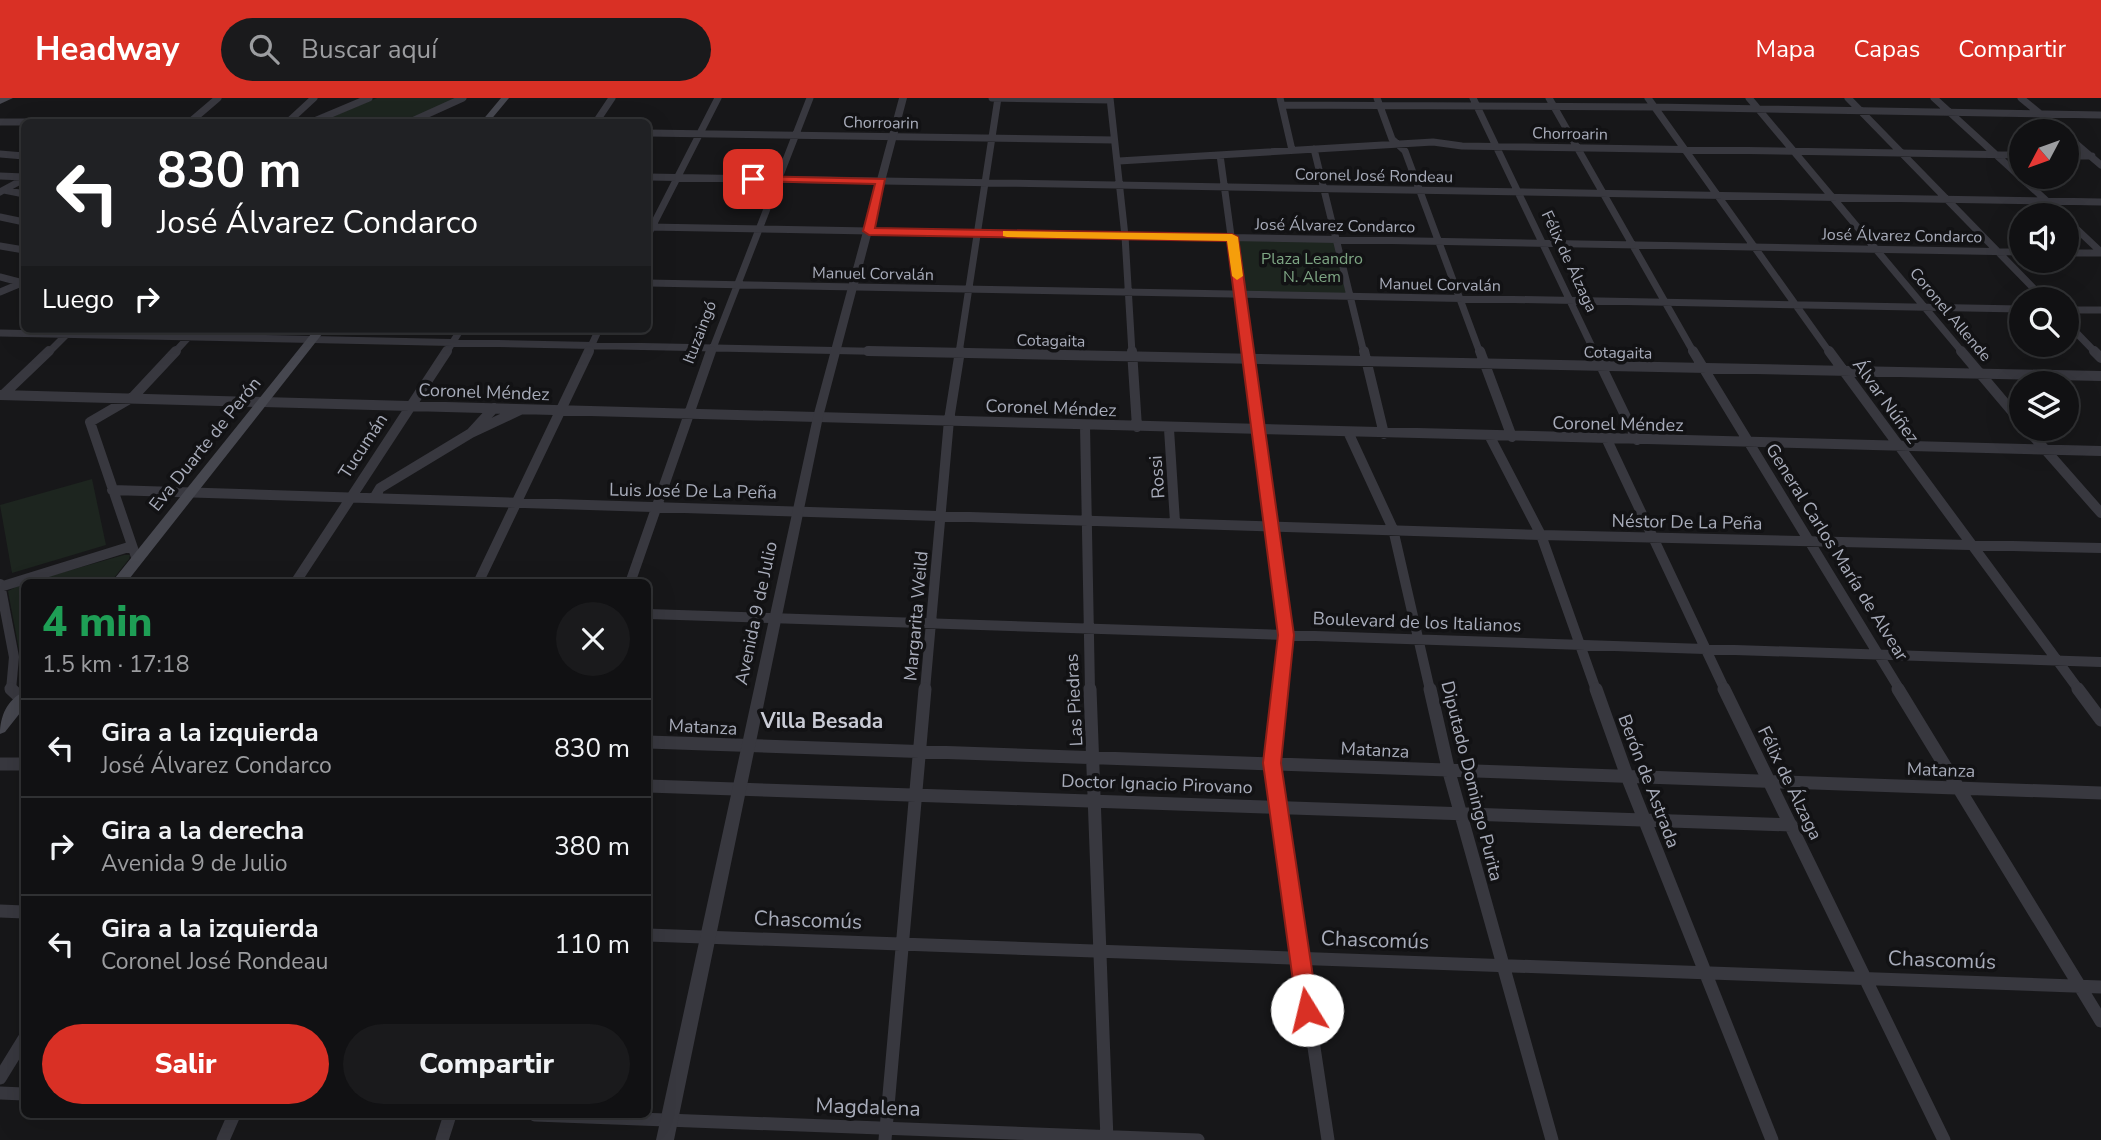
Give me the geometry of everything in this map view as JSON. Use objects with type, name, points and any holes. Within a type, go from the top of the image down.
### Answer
[{"type":"main road","points":[[0,101],[9,98]]},
{"type":"main road","points":[[488,119],[505,98]]},
{"type":"main road","name":"Eva Duarte de Perón","points":[[121,579],[318,333]]},
{"type":"main road","points":[[0,728],[21,703]]},
{"type":"street","points":[[194,119],[218,98]]},
{"type":"street","points":[[291,119],[314,98]]},
{"type":"street","points":[[319,119],[369,98]]},
{"type":"street","points":[[417,119],[463,98]]},
{"type":"street","points":[[598,119],[612,98]]},
{"type":"street","points":[[651,225],[718,98]]},
{"type":"street","name":"Ituzaingó","points":[[631,579],[711,348],[810,98]]},
{"type":"street","name":"Avenida 9 de Julio","points":[[665,1140],[818,417],[903,98]]},
{"type":"street","points":[[992,98],[1110,99],[1119,161],[1137,428]]},
{"type":"street","name":"Margarita Weild","points":[[885,1135],[922,751],[949,420],[998,98]]},
{"type":"street","name":"General Carlos María de Alvear","points":[[1549,98],[1703,368],[2101,1021]]},
{"type":"street","name":"Álvar Núñez","points":[[1648,98],[1898,448],[2101,720]]},
{"type":"street","name":"Coronel Allende","points":[[1749,98],[2009,408]]},
{"type":"street","points":[[1848,98],[2032,287]]},
{"type":"street","points":[[1934,98],[2047,201]]},
{"type":"street","points":[[2021,98],[2047,119]]},
{"type":"street","points":[[1292,150],[1281,101],[1475,102],[1554,106],[2101,115]]},
{"type":"street","points":[[1379,102],[1392,139],[1405,151],[1512,437]]},
{"type":"street","name":"Félix de Álzaga","points":[[1475,102],[1637,440]]},
{"type":"street","points":[[0,122],[21,122]]},
{"type":"street","name":"Chorroarin","points":[[651,133],[1114,140]]},
{"type":"street","name":"Chorroarin","points":[[1119,161],[1399,144],[1494,143],[1578,148],[2009,155]]},
{"type":"street","points":[[2079,146],[2101,165]]},
{"type":"street","points":[[1314,149],[1384,434]]},
{"type":"street","points":[[0,154],[21,156]]},
{"type":"street","points":[[1220,155],[1286,635],[1272,763],[1328,1140]]},
{"type":"street","points":[[2079,156],[2101,156]]},
{"type":"street","points":[[0,176],[21,178]]},
{"type":"street","name":"Coronel José Rondeau","points":[[651,177],[2101,202]]},
{"type":"street","points":[[3,189],[21,180]]},
{"type":"street","points":[[3,189],[21,193]]},
{"type":"street","points":[[0,217],[21,221]]},
{"type":"street","name":"José Álvarez Condarco","points":[[651,227],[2009,251]]},
{"type":"street","points":[[2079,232],[2101,253]]},
{"type":"street","points":[[0,246],[21,250]]},
{"type":"street","points":[[2079,253],[2101,253]]},
{"type":"street","points":[[0,277],[21,281]]},
{"type":"street","points":[[0,292],[21,283]]},
{"type":"street","name":"Manuel Corvalán","points":[[651,283],[2009,309]]},
{"type":"street","points":[[2079,310],[2101,310]]},
{"type":"street","name":"Cotagaita","points":[[0,334],[34,333]]},
{"type":"street","points":[[1,395],[68,333]]},
{"type":"street","name":"Cotagaita","points":[[93,333],[452,343],[2101,376]]},
{"type":"street","points":[[137,560],[90,422],[133,397],[192,333]]},
{"type":"street","name":"Tucumán","points":[[298,579],[458,333]]},
{"type":"street","points":[[480,579],[597,333]]},
{"type":"street","points":[[2079,335],[2101,358]]},
{"type":"street","name":"Coronel Méndez","points":[[1,395],[949,420],[1259,432],[2101,451]]},
{"type":"street","points":[[471,433],[494,408]]},
{"type":"street","points":[[360,485],[375,495],[471,433],[522,409]]},
{"type":"street","name":"Las Piedras","points":[[1085,425],[1087,629],[1095,757],[1107,1138]]},
{"type":"street","name":"Rossi","points":[[1169,429],[1175,522]]},
{"type":"street","name":"Diputado Domingo Purita","points":[[1349,434],[1393,529],[1449,772],[1552,1140]]},
{"type":"street","name":"Berón de Astrada","points":[[1490,437],[1541,535],[1643,819],[1707,972],[1772,1140]]},
{"type":"street","name":"Félix de Álzaga","points":[[1607,440],[1650,537],[1944,1140]]},
{"type":"street","points":[[2037,441],[2101,513]]},
{"type":"street","name":"Luis José De La Peña","points":[[112,490],[353,497],[375,495],[657,507],[1273,526]]},
{"type":"street","name":"Néstor De La Peña","points":[[1273,526],[2101,548]]},
{"type":"street","points":[[23,579],[132,546]]},
{"type":"street","points":[[21,580],[0,586],[14,657],[12,691],[21,697]]},
{"type":"street","name":"Boulevard de los Italianos","points":[[651,614],[2101,662]]},
{"type":"street","name":"Matanza","points":[[651,742],[2101,793]]},
{"type":"street","points":[[0,764],[21,764]]},
{"type":"street","name":"Doctor Ignacio Pirovano","points":[[651,786],[1096,799],[1791,825]]},
{"type":"street","points":[[0,911],[21,912]]},
{"type":"street","name":"Chascomús","points":[[651,935],[2101,987]]},
{"type":"street","points":[[0,1078],[21,1044]]},
{"type":"street","points":[[0,1093],[21,1094]]},
{"type":"street","points":[[222,1140],[233,1118]]},
{"type":"street","points":[[442,1140],[449,1118]]},
{"type":"street","name":"Magdalena","points":[[636,1118],[885,1135],[1198,1140]]},
{"type":"green space","points":[[377,98],[461,98],[416,119],[327,119]]},
{"type":"green space","name":"Plaza Leandro N. Alem","points":[[1232,237],[1335,240],[1349,296],[1239,294]]},
{"type":"green space","points":[[92,479],[106,545],[12,573],[0,505]]},
{"type":"green space","points":[[124,555],[130,555],[113,579],[39,579]]},
{"type":"green space","points":[[21,584],[21,684],[20,655],[8,591]]},
{"type":"slow traffic","points":[[1007,233],[1232,237],[1237,276]]},
{"type":"district","name":"Villa Besada","points":[[822,721]]},
{"type":"route","points":[[753,179],[881,181],[869,231],[1232,237],[1286,635],[1272,763],[1307,1010]]}]
